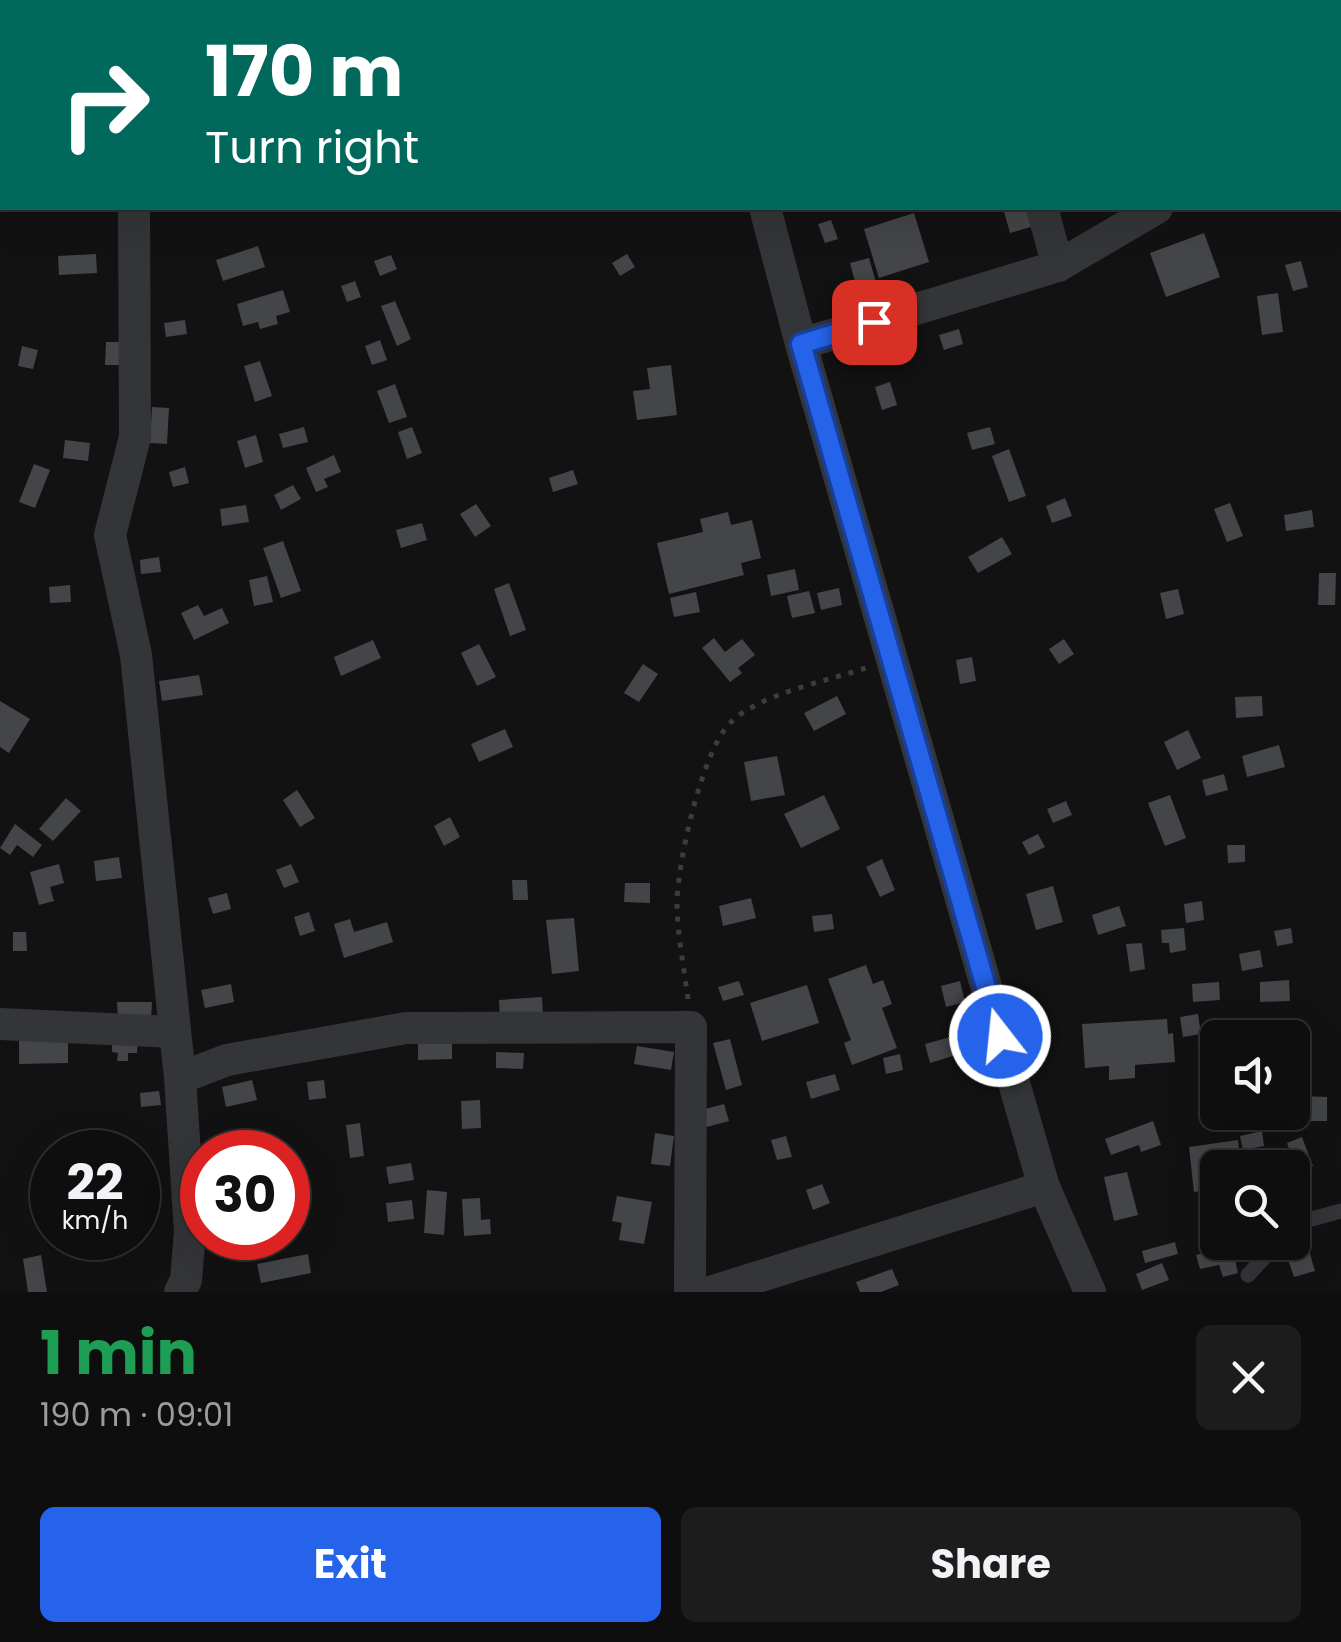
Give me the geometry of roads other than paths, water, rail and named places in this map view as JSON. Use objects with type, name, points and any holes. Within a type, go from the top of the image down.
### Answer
[{"type":"street","points":[[134,210],[135,437],[110,535],[136,654],[180,1078],[190,1232],[186,1280],[180,1292]]},
{"type":"street","points":[[766,210],[1044,1187],[1090,1292]]},
{"type":"street","points":[[1043,210],[1058,266]]},
{"type":"street","points":[[801,344],[1058,266],[1154,210]]},
{"type":"street","points":[[0,1024],[174,1032]]},
{"type":"street","points":[[180,1078],[227,1060],[406,1028],[691,1027],[690,1292]]},
{"type":"street","points":[[710,1292],[1044,1187]]},
{"type":"lane","points":[[1310,1219],[1341,1211]]},
{"type":"lane","points":[[1248,1275],[1262,1260]]}]
